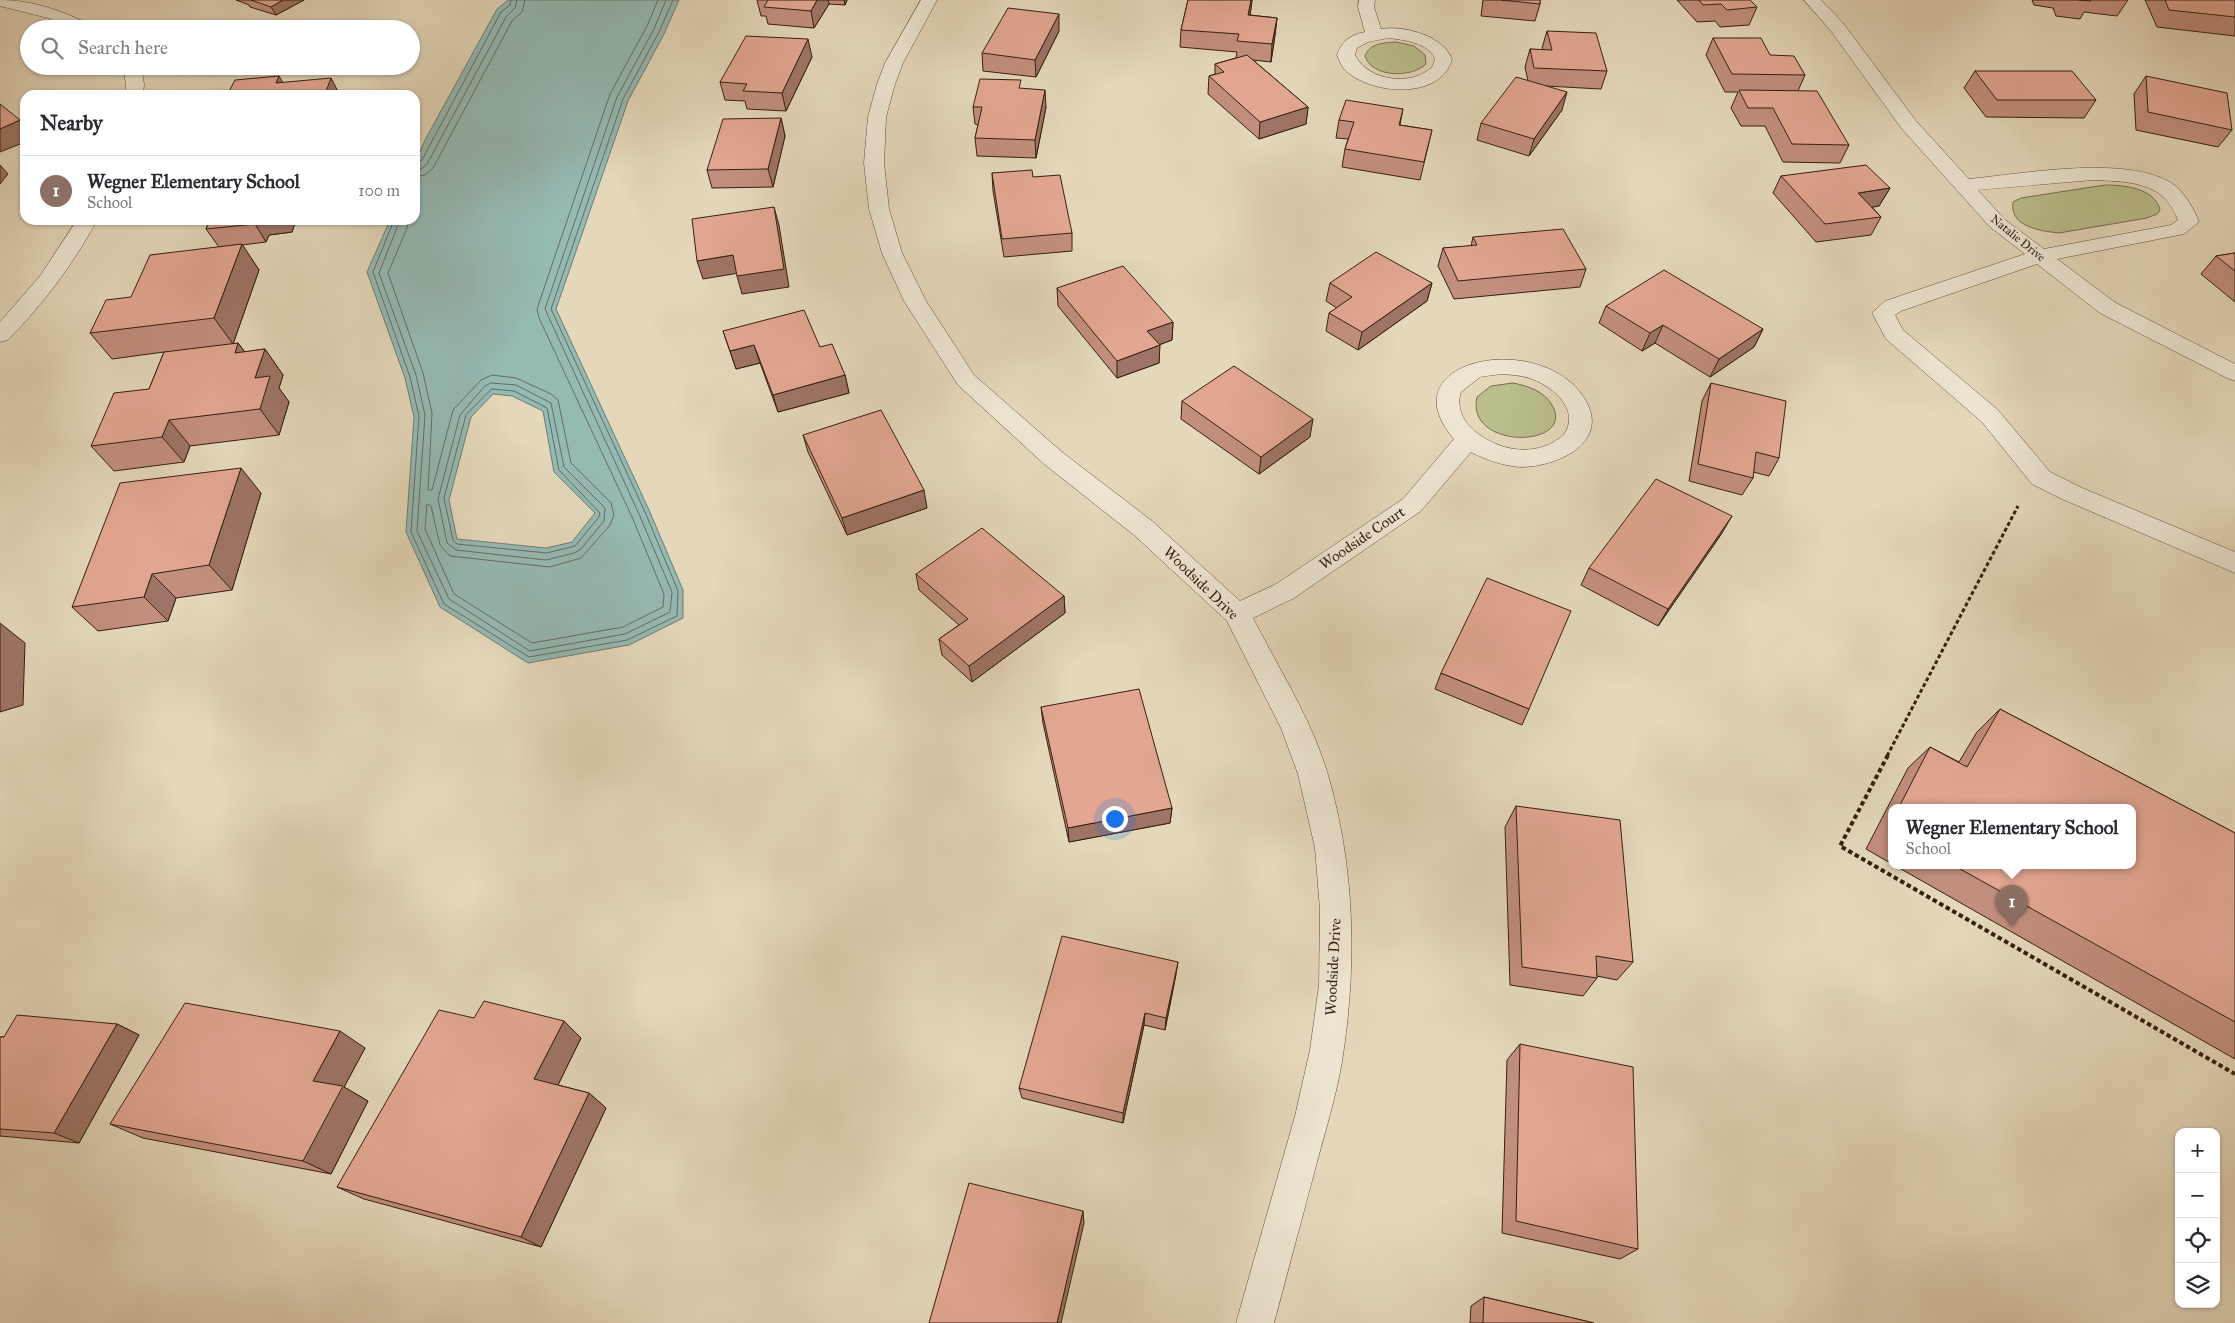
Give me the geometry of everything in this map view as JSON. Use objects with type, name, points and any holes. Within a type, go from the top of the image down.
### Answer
[{"type":"street","name":"Woodside Drive","points":[[928,0],[894,63],[886,84],[877,117],[874,163],[879,208],[892,253],[915,302],[966,380],[1053,458],[1143,528],[1237,614],[1295,726],[1313,774],[1330,848],[1336,910],[1335,985],[1327,1050],[1312,1116],[1255,1323]]},
{"type":"street","points":[[1367,0],[1366,7],[1374,34]]},
{"type":"street","name":"Natalie Drive","points":[[1812,0],[1837,27],[1909,125],[1997,223],[2108,308],[2235,373]]},
{"type":"street","points":[[0,1],[54,14],[66,20]]},
{"type":"street","points":[[1374,34],[1404,35],[1430,44],[1438,50],[1443,58],[1442,66],[1437,73],[1428,79],[1414,83],[1384,82],[1370,79],[1357,73],[1345,58],[1346,50],[1352,43],[1374,34]]},
{"type":"street","points":[[134,75],[135,90]]},
{"type":"street","points":[[1964,186],[2100,174],[2137,177],[2161,186],[2181,202],[2189,222],[2177,230],[2040,256],[1893,306],[1883,313],[1894,334],[1990,416],[2041,478],[2070,493],[2235,563]]},
{"type":"street","points":[[0,335],[26,310],[52,278],[71,251],[84,225]]},
{"type":"street","points":[[1502,366],[1526,370],[1549,378],[1567,390],[1578,406],[1582,423],[1575,439],[1561,451],[1540,457],[1514,457],[1489,451],[1468,439],[1453,424],[1447,407],[1450,391],[1461,378],[1479,369],[1502,366]]},
{"type":"street","name":"Woodside Court","points":[[1237,614],[1285,591],[1412,505],[1468,439]]},
{"type":"path","points":[[2021,500],[1840,846],[2235,1074]]},
{"type":"green space","points":[[1396,42],[1414,46],[1425,55],[1426,64],[1412,72],[1393,74],[1384,72],[1369,63],[1365,56],[1370,48],[1378,44]]},
{"type":"green space","points":[[2105,185],[2129,187],[2145,192],[2157,203],[2160,210],[2157,214],[2147,218],[2059,233],[2028,226],[2016,217],[2013,210],[2013,202],[2021,198]]},
{"type":"green space","points":[[1513,383],[1535,390],[1549,400],[1555,419],[1549,429],[1536,436],[1519,437],[1502,435],[1487,427],[1478,415],[1477,397],[1491,386]]},
{"type":"water","points":[[508,0],[679,0],[664,34],[628,101],[556,309],[649,510],[683,590],[683,618],[629,645],[528,663],[440,607],[406,532],[414,417],[405,378],[367,272],[388,225],[420,225],[420,152],[497,9]],"holes":[[[493,394],[512,396],[543,411],[554,472],[595,513],[572,542],[546,548],[457,539],[449,500],[471,417]]]},
{"type":"building","points":[[251,0],[283,0],[271,7]]},
{"type":"building","points":[[768,0],[817,0],[811,11],[764,7]]},
{"type":"building","points":[[1188,0],[1251,0],[1248,15],[1277,18],[1272,44],[1237,41],[1239,34],[1181,30]]},
{"type":"building","points":[[1501,0],[1540,0],[1540,4]]},
{"type":"building","points":[[1699,0],[1750,0],[1757,7],[1727,10],[1721,4],[1703,5]]},
{"type":"building","points":[[2165,0],[2235,0],[2235,17],[2169,10]]},
{"type":"building","points":[[1008,8],[1059,14],[1035,60],[982,53]]},
{"type":"building","points":[[1547,31],[1596,33],[1607,71],[1534,68],[1530,49],[1552,50]]},
{"type":"building","points":[[746,36],[808,39],[782,93],[743,91],[747,84],[720,82]]},
{"type":"building","points":[[1713,38],[1761,38],[1770,55],[1794,56],[1805,75],[1732,74]]},
{"type":"building","points":[[1247,55],[1308,107],[1260,122],[1209,76],[1224,72],[1215,64]]},
{"type":"building","points":[[1975,71],[2072,71],[2096,100],[1997,100]]},
{"type":"building","points":[[279,76],[276,83],[331,78],[326,90],[230,90],[235,80]]},
{"type":"building","points":[[2146,76],[2227,93],[2232,130],[2148,112]]},
{"type":"building","points":[[1516,77],[1567,92],[1534,139],[1481,123]]},
{"type":"building","points":[[980,79],[1021,80],[1019,88],[1045,90],[1035,140],[975,138],[982,107],[973,107]]},
{"type":"building","points":[[1739,90],[1817,91],[1849,145],[1792,144],[1773,108],[1748,108]]},
{"type":"building","points":[[1346,100],[1403,109],[1399,125],[1432,130],[1424,162],[1345,149],[1354,122],[1339,120]]},
{"type":"building","points":[[0,104],[20,120],[0,129]]},
{"type":"building","points":[[781,118],[768,169],[707,170],[723,119]]},
{"type":"building","points":[[1866,165],[1890,188],[1858,193],[1881,217],[1825,224],[1781,176]]},
{"type":"building","points":[[1032,170],[1033,177],[1060,175],[1072,233],[1002,239],[992,173]]},
{"type":"building","points":[[774,207],[784,269],[737,276],[733,255],[697,261],[692,219]]},
{"type":"building","points":[[208,225],[245,225],[206,229]]},
{"type":"building","points":[[1563,229],[1586,269],[1458,281],[1443,248],[1477,245],[1473,237]]},
{"type":"building","points":[[242,244],[214,318],[90,333],[106,300],[131,297],[150,255]]},
{"type":"building","points":[[1376,252],[1432,283],[1362,332],[1329,313],[1352,297],[1330,283]]},
{"type":"building","points":[[2235,253],[2235,271],[2216,256]]},
{"type":"building","points":[[1123,266],[1173,322],[1147,331],[1160,345],[1117,361],[1057,288]]},
{"type":"building","points":[[1664,270],[1763,329],[1719,359],[1663,325],[1650,333],[1606,306]]},
{"type":"building","points":[[804,310],[820,347],[832,344],[845,375],[773,395],[754,345],[730,351],[723,331]]},
{"type":"building","points":[[238,343],[235,353],[265,349],[255,378],[270,376],[260,409],[169,420],[162,437],[91,446],[114,393],[149,389],[164,352]]},
{"type":"building","points":[[1234,366],[1313,419],[1261,457],[1182,401]]},
{"type":"building","points":[[1711,383],[1786,401],[1779,458],[1756,452],[1753,478],[1698,464]]},
{"type":"building","points":[[881,410],[924,490],[842,518],[803,435]]},
{"type":"building","points":[[241,468],[209,565],[152,574],[144,597],[72,607],[120,483]]},
{"type":"building","points":[[1656,479],[1732,516],[1668,609],[1589,568]]},
{"type":"building","points":[[982,528],[1064,596],[969,666],[939,639],[968,619],[916,574]]},
{"type":"building","points":[[1487,578],[1571,611],[1529,709],[1441,673]]},
{"type":"building","points":[[1139,689],[1172,808],[1068,828],[1041,707]]},
{"type":"building","points":[[2000,709],[2235,833],[2235,1022],[1960,869],[2136,869],[2136,804],[1901,804],[1930,747],[1967,767]]},
{"type":"building","points":[[1516,806],[1620,820],[1633,962],[1596,956],[1597,978],[1522,967]]},
{"type":"building","points":[[1062,936],[1178,962],[1166,1018],[1145,1013],[1123,1113],[1019,1088]]},
{"type":"building","points":[[484,1001],[564,1021],[534,1079],[589,1093],[521,1237],[337,1187],[439,1010],[474,1018]]},
{"type":"building","points":[[185,1003],[340,1031],[313,1081],[343,1086],[303,1161],[110,1124]]},
{"type":"building","points":[[17,1015],[117,1024],[54,1133],[0,1129],[0,1037],[4,1037]]},
{"type":"building","points":[[1520,1044],[1633,1067],[1638,1249],[1516,1221]]},
{"type":"building","points":[[969,1183],[1083,1211],[1057,1323],[929,1323]]},
{"type":"building","points":[[1484,1297],[1594,1323],[1483,1323]]},
{"type":"place","name":"Wegner Elementary School","points":[[2012,926]]}]
